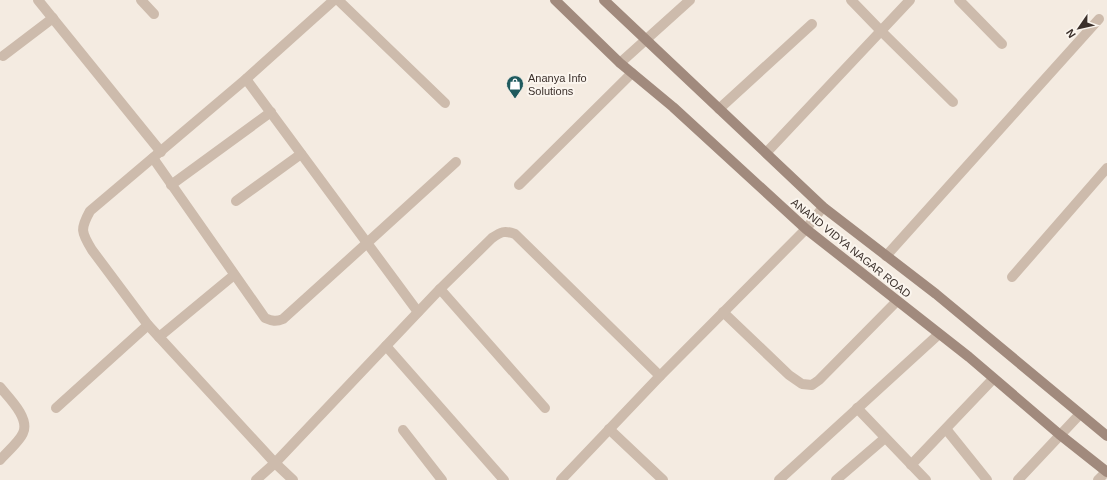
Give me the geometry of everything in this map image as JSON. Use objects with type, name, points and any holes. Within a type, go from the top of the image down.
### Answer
[{"type":"main road","name":"ANAND VIDYA NAGAR ROAD","points":[[555,0],[620,63],[673,107],[806,229],[969,358],[1059,434],[1107,472]]},
{"type":"main road","name":"ANAND VIDYA NAGAR ROAD","points":[[604,0],[823,207],[936,294],[1107,436]]},
{"type":"street","points":[[141,0],[154,14]]},
{"type":"street","points":[[293,480],[275,463],[148,325],[84,238],[83,224],[90,211],[246,79],[334,0]]},
{"type":"street","points":[[338,0],[445,103]]},
{"type":"street","points":[[620,63],[690,0]]},
{"type":"street","points":[[851,0],[953,102]]},
{"type":"street","points":[[766,153],[910,0]]},
{"type":"street","points":[[959,0],[1002,44]]},
{"type":"street","points":[[41,1],[157,155],[171,185],[265,318],[272,321],[283,319],[456,162]]},
{"type":"street","points":[[3,56],[53,18]]},
{"type":"street","points":[[886,256],[1099,18]]},
{"type":"street","points":[[719,109],[812,24]]},
{"type":"street","points":[[519,185],[632,72]]},
{"type":"street","points":[[246,79],[418,312]]},
{"type":"street","points":[[171,185],[271,112]]},
{"type":"street","points":[[236,201],[301,154]]},
{"type":"street","points":[[1012,277],[1107,168]]},
{"type":"street","points":[[560,480],[660,376],[806,229],[823,207]]},
{"type":"street","points":[[256,480],[275,463],[440,289],[492,238],[500,233],[508,232],[515,234],[660,376]]},
{"type":"street","points":[[159,337],[234,275]]},
{"type":"street","points":[[440,289],[545,408]]},
{"type":"street","points":[[723,312],[789,375],[802,384],[812,385],[819,380],[897,301]]},
{"type":"street","points":[[56,408],[148,325]]},
{"type":"street","points":[[779,480],[939,334]]},
{"type":"street","points":[[386,346],[504,480]]},
{"type":"street","points":[[911,465],[993,379]]},
{"type":"street","points":[[0,387],[18,410],[25,423],[23,434],[0,460]]},
{"type":"street","points":[[857,408],[926,480]]},
{"type":"street","points":[[1018,480],[1059,434],[1080,414]]},
{"type":"street","points":[[610,429],[663,480]]},
{"type":"street","points":[[946,429],[987,480]]},
{"type":"street","points":[[404,430],[442,480]]},
{"type":"street","points":[[836,480],[885,438]]},
{"type":"street","points":[[1098,480],[1107,472]]},
{"type":"place","name":"Ananya Info Solutions","points":[[515,99]]}]
